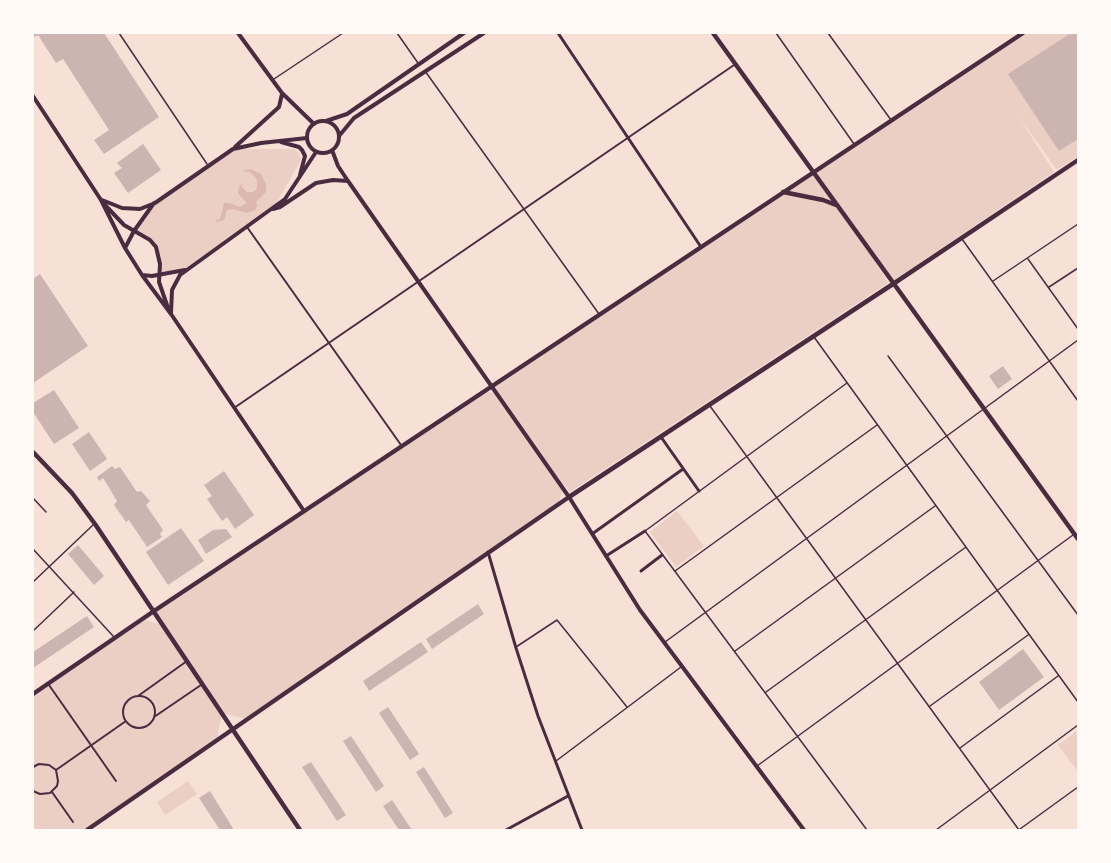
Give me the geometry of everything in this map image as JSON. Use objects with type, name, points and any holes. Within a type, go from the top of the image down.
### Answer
[{"type":"main road","points":[[713,33],[836,206],[1077,535]]},
{"type":"main road","points":[[33,694],[153,611],[1023,33]]},
{"type":"main road","points":[[87,830],[568,497],[1078,160]]},
{"type":"main road","points":[[783,192],[823,200],[836,206]]},
{"type":"main road","points":[[33,452],[72,493],[95,524],[300,830]]},
{"type":"street","points":[[238,33],[282,93],[314,124]]},
{"type":"street","points":[[326,121],[337,128],[338,144],[325,153],[316,152],[310,146],[308,138],[309,130],[314,124],[347,114],[464,33]]},
{"type":"street","points":[[339,136],[354,118],[484,33]]},
{"type":"street","points":[[558,33],[701,247]]},
{"type":"street","points":[[234,408],[735,65]]},
{"type":"street","points":[[101,200],[133,210],[155,203],[233,149],[279,107],[282,93]]},
{"type":"street","points":[[33,96],[101,200],[125,248],[142,275],[171,314],[304,512]]},
{"type":"street","points":[[233,149],[308,138]]},
{"type":"street","points":[[278,141],[302,150],[305,156],[299,178]]},
{"type":"street","points":[[332,150],[338,166],[348,181],[493,386],[568,497],[640,610],[804,830]]},
{"type":"street","points":[[171,314],[172,290],[175,282],[285,199],[316,152]]},
{"type":"street","points":[[273,209],[280,207],[316,183],[333,180],[348,181]]},
{"type":"street","points":[[101,200],[124,225],[150,240],[156,247],[160,264],[162,294],[171,314]]},
{"type":"street","points":[[125,248],[134,231],[155,203]]},
{"type":"street","points":[[247,227],[401,446]]},
{"type":"street","points":[[142,275],[159,275],[188,270]]},
{"type":"street","points":[[661,437],[699,491]]},
{"type":"street","points":[[592,534],[683,470]]},
{"type":"street","points":[[606,556],[645,531]]},
{"type":"street","points":[[489,552],[516,648],[555,762],[581,829]]},
{"type":"street","points":[[640,571],[662,555]]},
{"type":"street","points":[[187,661],[138,696],[128,700],[123,715],[126,721],[138,728],[148,725],[154,717],[202,684]]},
{"type":"street","points":[[48,684],[116,781]]},
{"type":"street","points":[[138,696],[143,696],[152,703],[154,717]]},
{"type":"street","points":[[56,770],[126,721]]},
{"type":"street","points":[[33,766],[44,764],[56,770],[58,781],[52,792]]},
{"type":"street","points":[[33,790],[40,794],[52,792]]},
{"type":"street","points":[[52,792],[73,822]]},
{"type":"street","points":[[506,830],[568,796]]},
{"type":"lane","points":[[119,33],[209,166]]},
{"type":"lane","points":[[273,80],[343,33]]},
{"type":"lane","points":[[397,33],[418,63]]},
{"type":"lane","points":[[776,33],[855,145]]},
{"type":"lane","points":[[828,33],[891,120]]},
{"type":"lane","points":[[425,71],[600,314]]},
{"type":"lane","points":[[992,281],[1078,224]]},
{"type":"lane","points":[[961,238],[1078,401]]},
{"type":"lane","points":[[1027,258],[1078,329]]},
{"type":"lane","points":[[1048,287],[1078,268]]},
{"type":"lane","points":[[813,337],[1078,702]]},
{"type":"lane","points":[[664,642],[1078,340]]},
{"type":"lane","points":[[888,356],[1078,615]]},
{"type":"lane","points":[[847,383],[645,531],[867,830]]},
{"type":"lane","points":[[710,405],[1019,830],[1078,787]]},
{"type":"lane","points":[[675,572],[877,424]]},
{"type":"lane","points":[[33,498],[46,512]]},
{"type":"lane","points":[[734,652],[936,505]]},
{"type":"lane","points":[[33,582],[95,524]]},
{"type":"lane","points":[[756,766],[997,590],[1077,535]]},
{"type":"lane","points":[[765,693],[966,547]]},
{"type":"lane","points":[[33,549],[115,638]]},
{"type":"lane","points":[[33,631],[74,592]]},
{"type":"lane","points":[[516,648],[557,620],[627,707]]},
{"type":"lane","points":[[929,707],[1029,634]]},
{"type":"lane","points":[[555,762],[682,666]]},
{"type":"lane","points":[[959,748],[1059,675]]},
{"type":"lane","points":[[936,830],[1078,725]]},
{"type":"shaded area","points":[[1023,33],[1078,33],[1078,156],[1057,170],[1017,114],[1054,172],[894,280],[860,237],[888,283],[570,492],[547,464],[563,489],[558,504],[247,719],[222,713],[217,739],[87,830],[33,830],[33,695],[142,619],[162,625],[154,611],[485,391],[497,394],[493,386]]},
{"type":"shaded area","points":[[233,149],[294,149],[299,153],[301,160],[273,209],[187,270],[159,275],[159,256],[150,240],[134,231],[155,203]]},
{"type":"shaded area","points":[[250,169],[261,174],[266,184],[266,192],[256,202],[255,210],[247,213],[233,209],[227,210],[224,220],[216,222],[220,219],[224,203],[240,207],[247,203],[238,193],[243,183],[242,187],[247,192],[257,189],[257,180],[254,176],[250,172],[242,171]]},
{"type":"shaded area","points":[[677,511],[704,546],[676,567],[650,532]]},
{"type":"shaded area","points":[[1078,730],[1078,772],[1058,745]]},
{"type":"shaded area","points":[[188,781],[197,794],[165,815],[157,802]]},
{"type":"building","points":[[33,33],[104,33],[159,117],[104,154],[94,140],[109,130],[63,59],[56,63],[38,35],[33,38]]},
{"type":"building","points":[[1071,33],[1078,33],[1078,139],[1059,151],[1008,74]]},
{"type":"building","points":[[143,144],[161,170],[128,193],[114,173],[122,168],[117,163]]},
{"type":"building","points":[[40,274],[88,346],[33,383],[33,279]]},
{"type":"building","points":[[1003,366],[1012,379],[998,389],[989,376]]},
{"type":"building","points":[[54,390],[79,428],[54,444],[33,412],[33,403]]},
{"type":"building","points":[[89,432],[107,459],[90,471],[72,444]]},
{"type":"building","points":[[112,466],[115,469],[120,467],[137,492],[141,491],[150,501],[146,505],[163,530],[160,534],[162,537],[147,547],[129,520],[126,522],[114,505],[117,501],[103,478],[99,481],[97,477]]},
{"type":"building","points":[[224,471],[254,515],[235,529],[227,517],[222,521],[207,499],[212,496],[204,485]]},
{"type":"building","points":[[181,528],[204,561],[168,585],[146,552]]},
{"type":"building","points":[[226,529],[232,537],[206,554],[198,540],[213,530]]},
{"type":"building","points":[[78,545],[104,576],[94,585],[68,554]]},
{"type":"building","points":[[478,604],[484,614],[432,649],[426,639]]},
{"type":"building","points":[[87,616],[94,627],[33,668],[33,652]]},
{"type":"building","points":[[421,642],[428,652],[369,691],[363,681]]},
{"type":"building","points":[[1023,649],[1044,677],[999,710],[979,682]]},
{"type":"building","points":[[388,707],[419,754],[410,760],[379,713]]},
{"type":"building","points":[[351,736],[384,786],[376,792],[343,741]]},
{"type":"building","points":[[311,762],[346,815],[337,821],[302,767]]},
{"type":"building","points":[[424,767],[453,813],[445,818],[416,772]]},
{"type":"building","points":[[210,791],[234,830],[220,830],[199,798]]},
{"type":"building","points":[[392,800],[412,830],[399,830],[383,806]]}]
